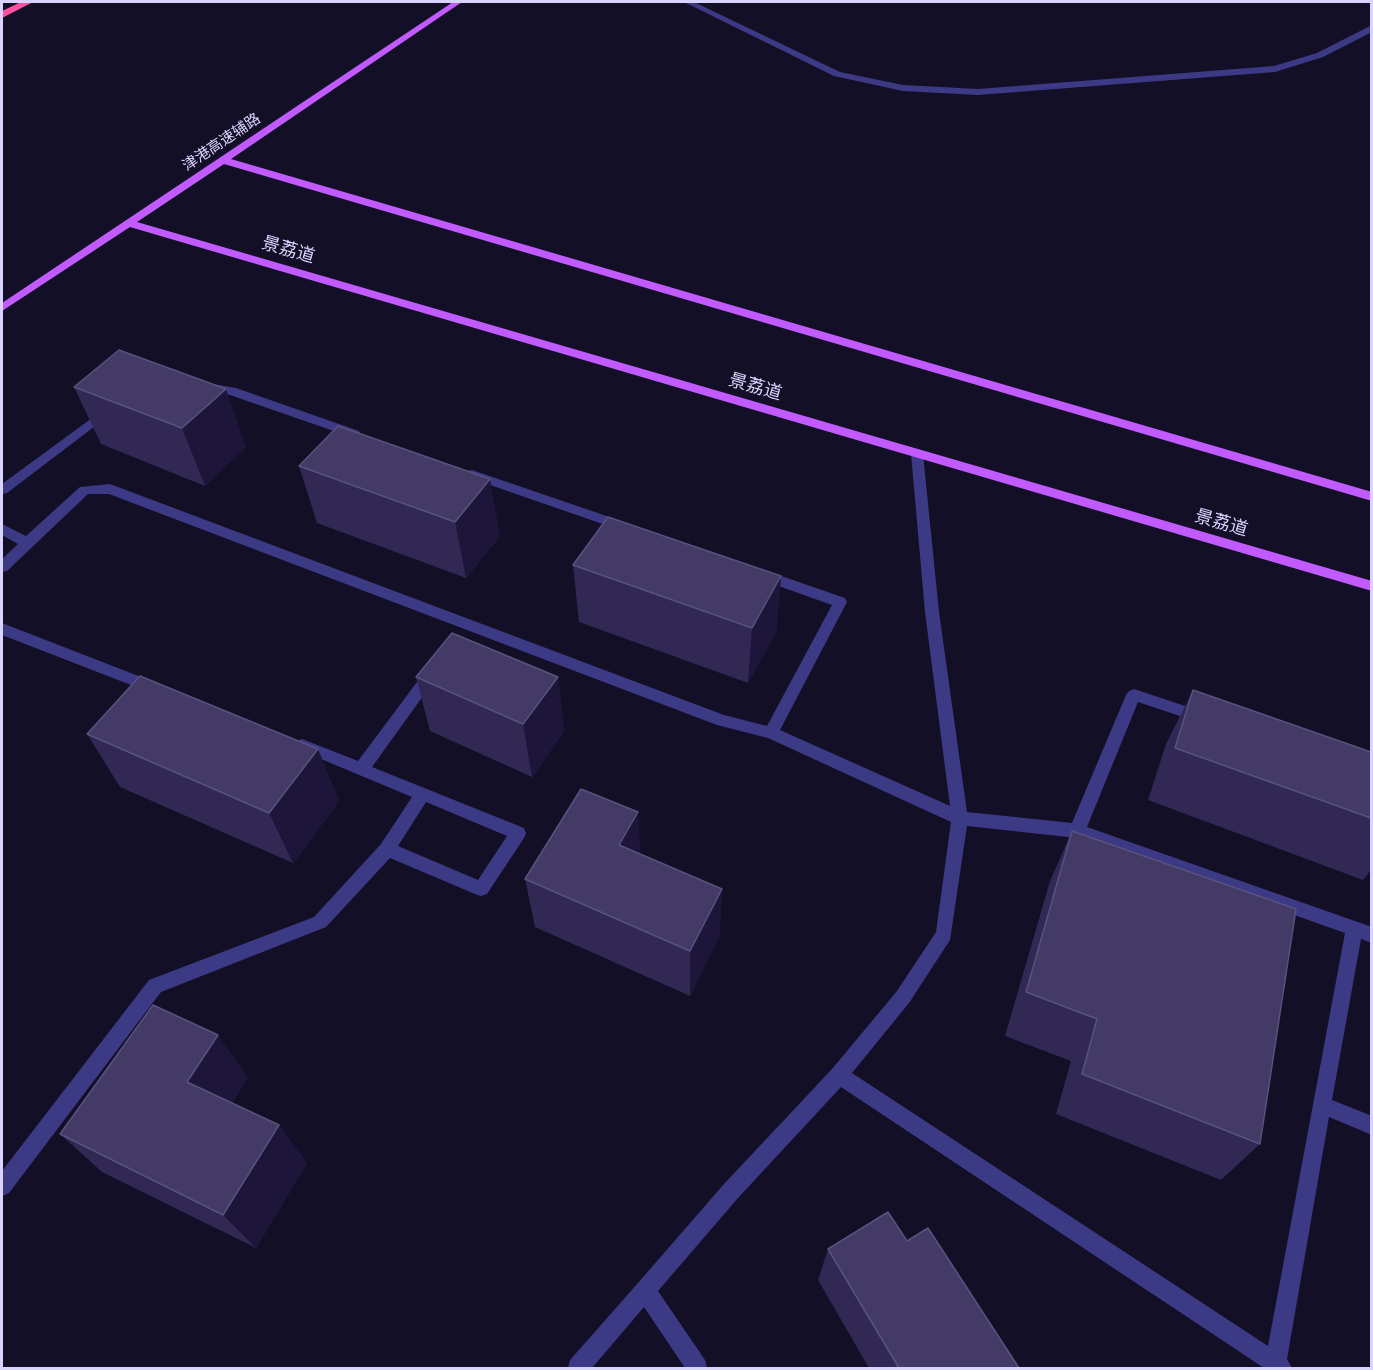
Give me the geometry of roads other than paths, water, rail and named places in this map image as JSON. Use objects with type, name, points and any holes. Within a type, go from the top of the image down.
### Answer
[{"type":"highway","points":[[2,15],[28,2]]},
{"type":"main road","name":"津港高速辅路","points":[[2,308],[458,2]]},
{"type":"main road","points":[[223,160],[1371,497]]},
{"type":"main road","name":"景荔道","points":[[128,223],[1371,586]]},
{"type":"street","points":[[688,2],[837,74],[903,88],[978,92],[1275,69],[1320,56],[1371,28]]},
{"type":"street","points":[[194,384],[232,391],[367,438]]},
{"type":"street","points":[[2,490],[117,403]]},
{"type":"street","points":[[578,1368],[731,1191],[839,1076],[903,997],[944,934],[960,818],[932,612],[917,454]]},
{"type":"street","points":[[457,469],[637,532]]},
{"type":"street","points":[[2,567],[85,490],[110,489],[463,631],[722,721],[771,733],[960,818],[1077,831],[1363,932],[1322,1105],[1278,1366],[839,1076]]},
{"type":"street","points":[[2,529],[27,543]]},
{"type":"street","points":[[750,571],[840,602],[771,733]]},
{"type":"street","points":[[2,629],[165,692]]},
{"type":"street","points":[[362,768],[439,664]]},
{"type":"street","points":[[1077,831],[1134,694],[1214,721]]},
{"type":"street","points":[[285,739],[362,768],[518,833],[481,889],[387,849]]},
{"type":"street","points":[[2,1186],[154,986],[321,922],[387,849],[423,793]]},
{"type":"street","points":[[1322,1105],[1371,1126]]},
{"type":"street","points":[[645,1290],[697,1368]]}]
